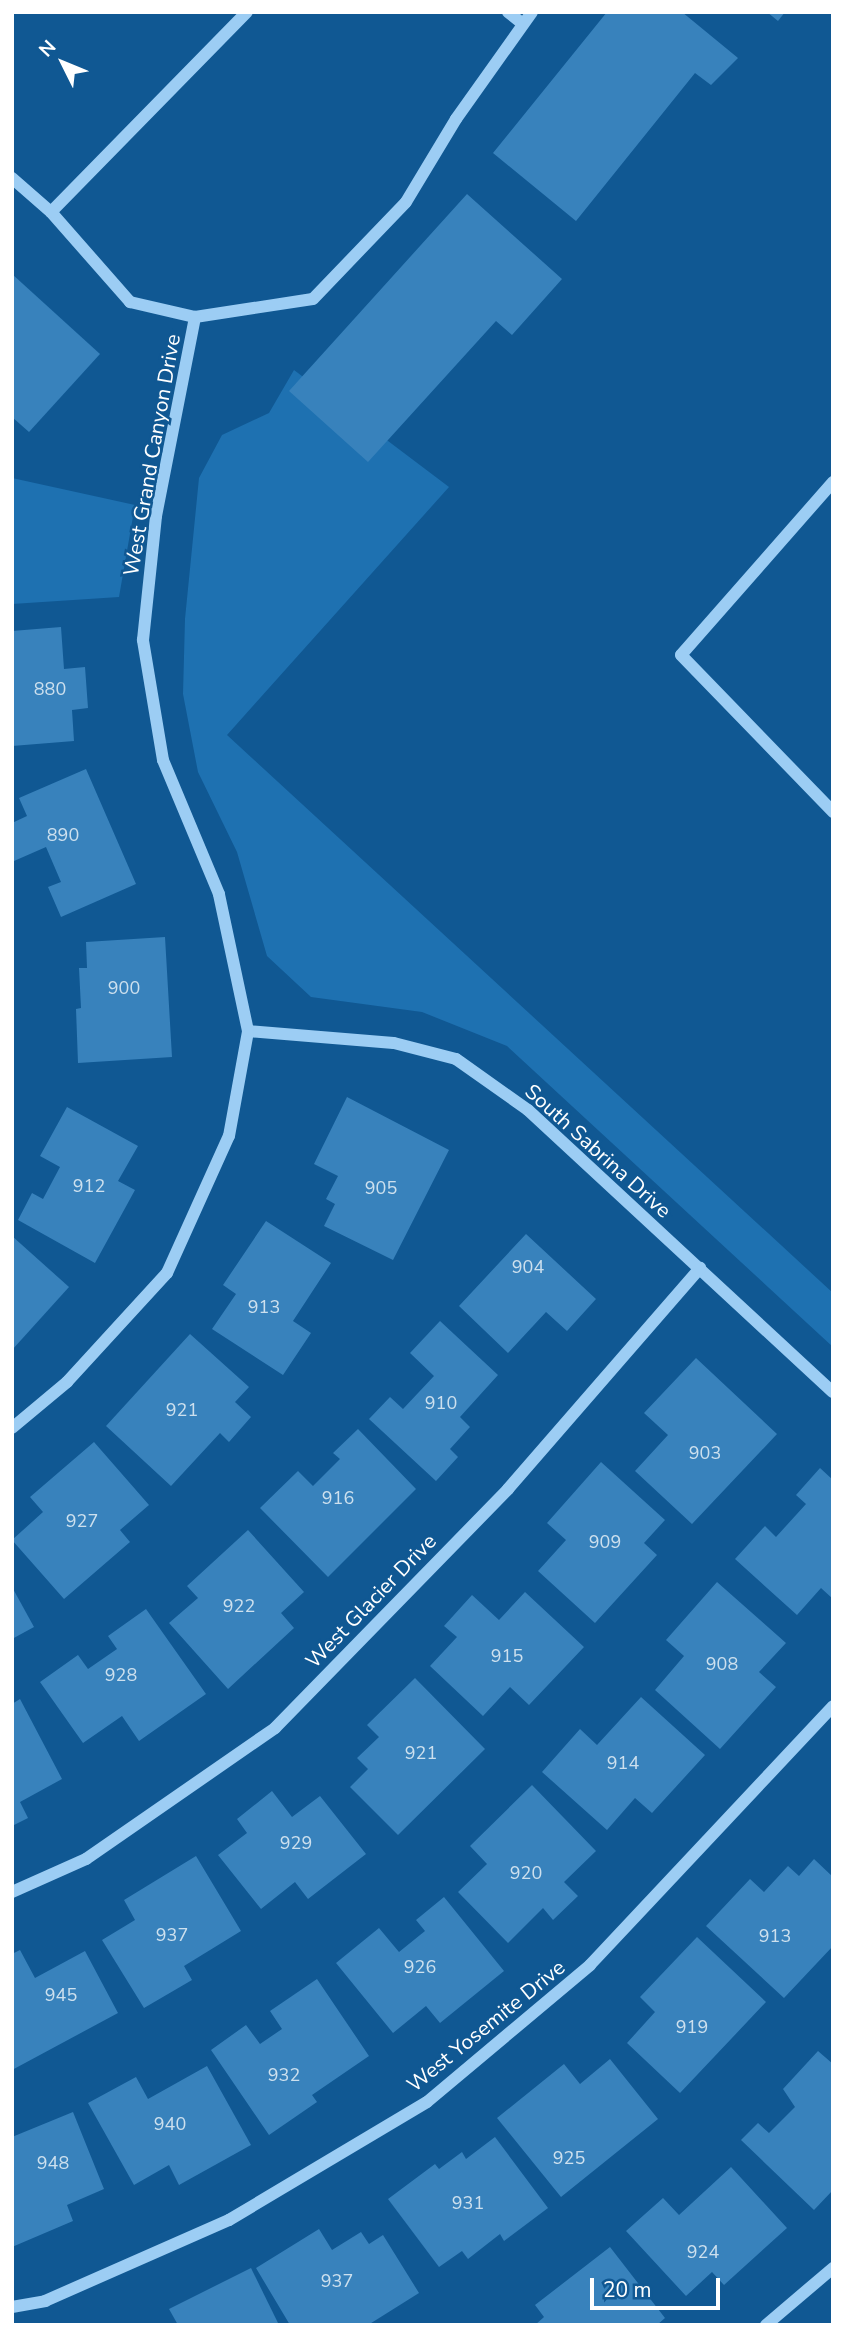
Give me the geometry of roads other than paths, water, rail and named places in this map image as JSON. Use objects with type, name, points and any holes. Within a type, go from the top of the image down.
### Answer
[{"type":"street","points":[[51,212],[247,12]]},
{"type":"street","points":[[508,12],[523,24]]},
{"type":"street","points":[[12,178],[51,212],[130,302],[195,317],[313,299],[406,202],[456,119],[532,12]]},
{"type":"street","name":"West Grand Canyon Drive","points":[[12,1428],[67,1382],[167,1273],[229,1136],[248,1031],[219,894],[163,760],[143,640],[156,516],[195,317]]},
{"type":"street","points":[[833,482],[681,655],[833,811]]},
{"type":"street","name":"South Sabrina Drive","points":[[248,1031],[394,1043],[456,1059],[528,1110],[833,1392]]},
{"type":"street","name":"West Glacier Drive","points":[[12,1892],[86,1858],[275,1728],[508,1489],[700,1268]]},
{"type":"street","name":"West Yosemite Drive","points":[[12,2307],[45,2301],[229,2220],[427,2102],[590,1965],[833,1706]]},
{"type":"street","points":[[766,2325],[833,2268]]}]
